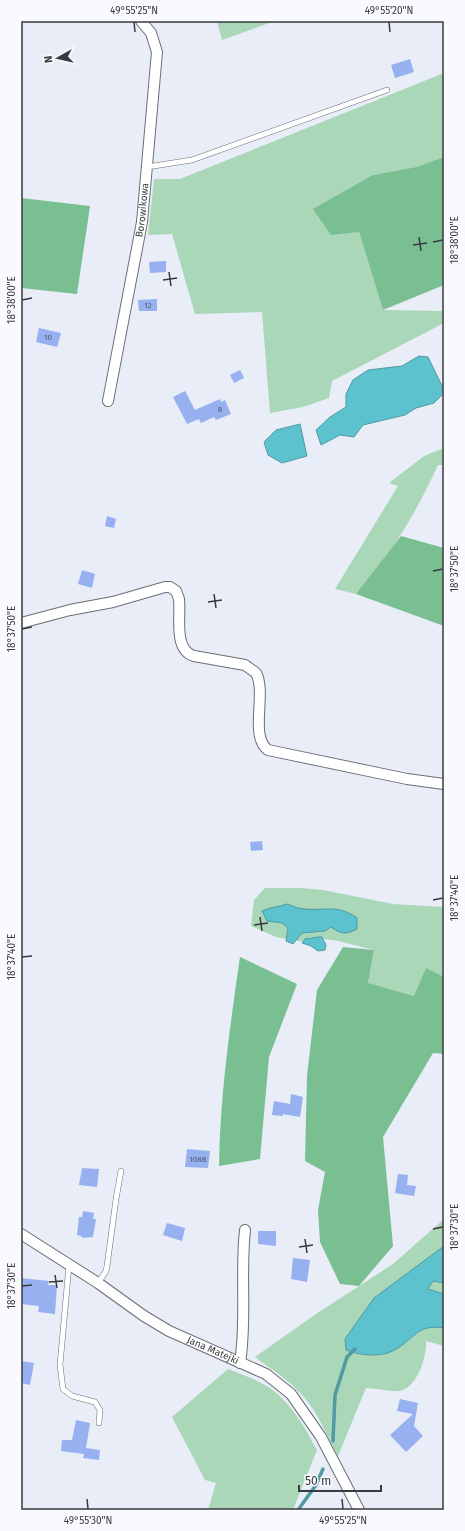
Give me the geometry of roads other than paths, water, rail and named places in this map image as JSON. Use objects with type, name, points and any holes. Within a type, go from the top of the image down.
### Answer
[{"type":"street","name":"Borowikowa","points":[[108,401],[142,222],[157,52],[151,34],[140,21]]},
{"type":"street","points":[[21,623],[70,610],[113,602],[160,588],[173,588],[179,599],[180,635],[183,647],[187,653],[194,656],[245,665],[256,673],[260,685],[259,733],[261,743],[264,747],[272,751],[407,779],[444,784]]},
{"type":"street","points":[[240,1364],[243,1347],[243,1249],[245,1230]]},
{"type":"street","name":"Jana Matejki","points":[[21,1234],[98,1283],[144,1316],[169,1331],[240,1364],[266,1374],[290,1394],[298,1403],[321,1437],[359,1510]]},
{"type":"lane","points":[[147,167],[192,160],[387,90]]},
{"type":"lane","points":[[98,1283],[106,1271],[121,1171]]},
{"type":"lane","points":[[69,1264],[60,1365],[62,1389],[72,1396],[95,1402],[100,1410],[99,1423]]},
{"type":"water","points":[[419,356],[428,357],[444,390],[444,393],[434,403],[416,408],[405,415],[363,425],[354,437],[340,435],[321,445],[316,430],[330,417],[346,407],[346,394],[353,380],[368,370],[402,366]]},
{"type":"water","points":[[300,424],[307,456],[282,463],[268,455],[264,442],[276,430]]},
{"type":"water","points":[[287,904],[303,909],[332,909],[344,911],[357,918],[357,929],[344,933],[331,927],[325,931],[302,933],[293,944],[286,941],[288,928],[282,923],[267,921],[262,911]]},
{"type":"water","points":[[322,937],[326,945],[325,950],[318,951],[311,946],[302,943],[305,939]]},
{"type":"water","points":[[444,1246],[444,1283],[433,1281],[428,1289],[444,1294],[444,1328],[436,1327],[423,1329],[398,1348],[379,1355],[358,1354],[346,1350],[345,1339],[374,1298]]},
{"type":"waterway","points":[[333,1441],[335,1395],[347,1357],[355,1349]]},
{"type":"waterway","points":[[298,1510],[316,1485],[323,1469]]}]
